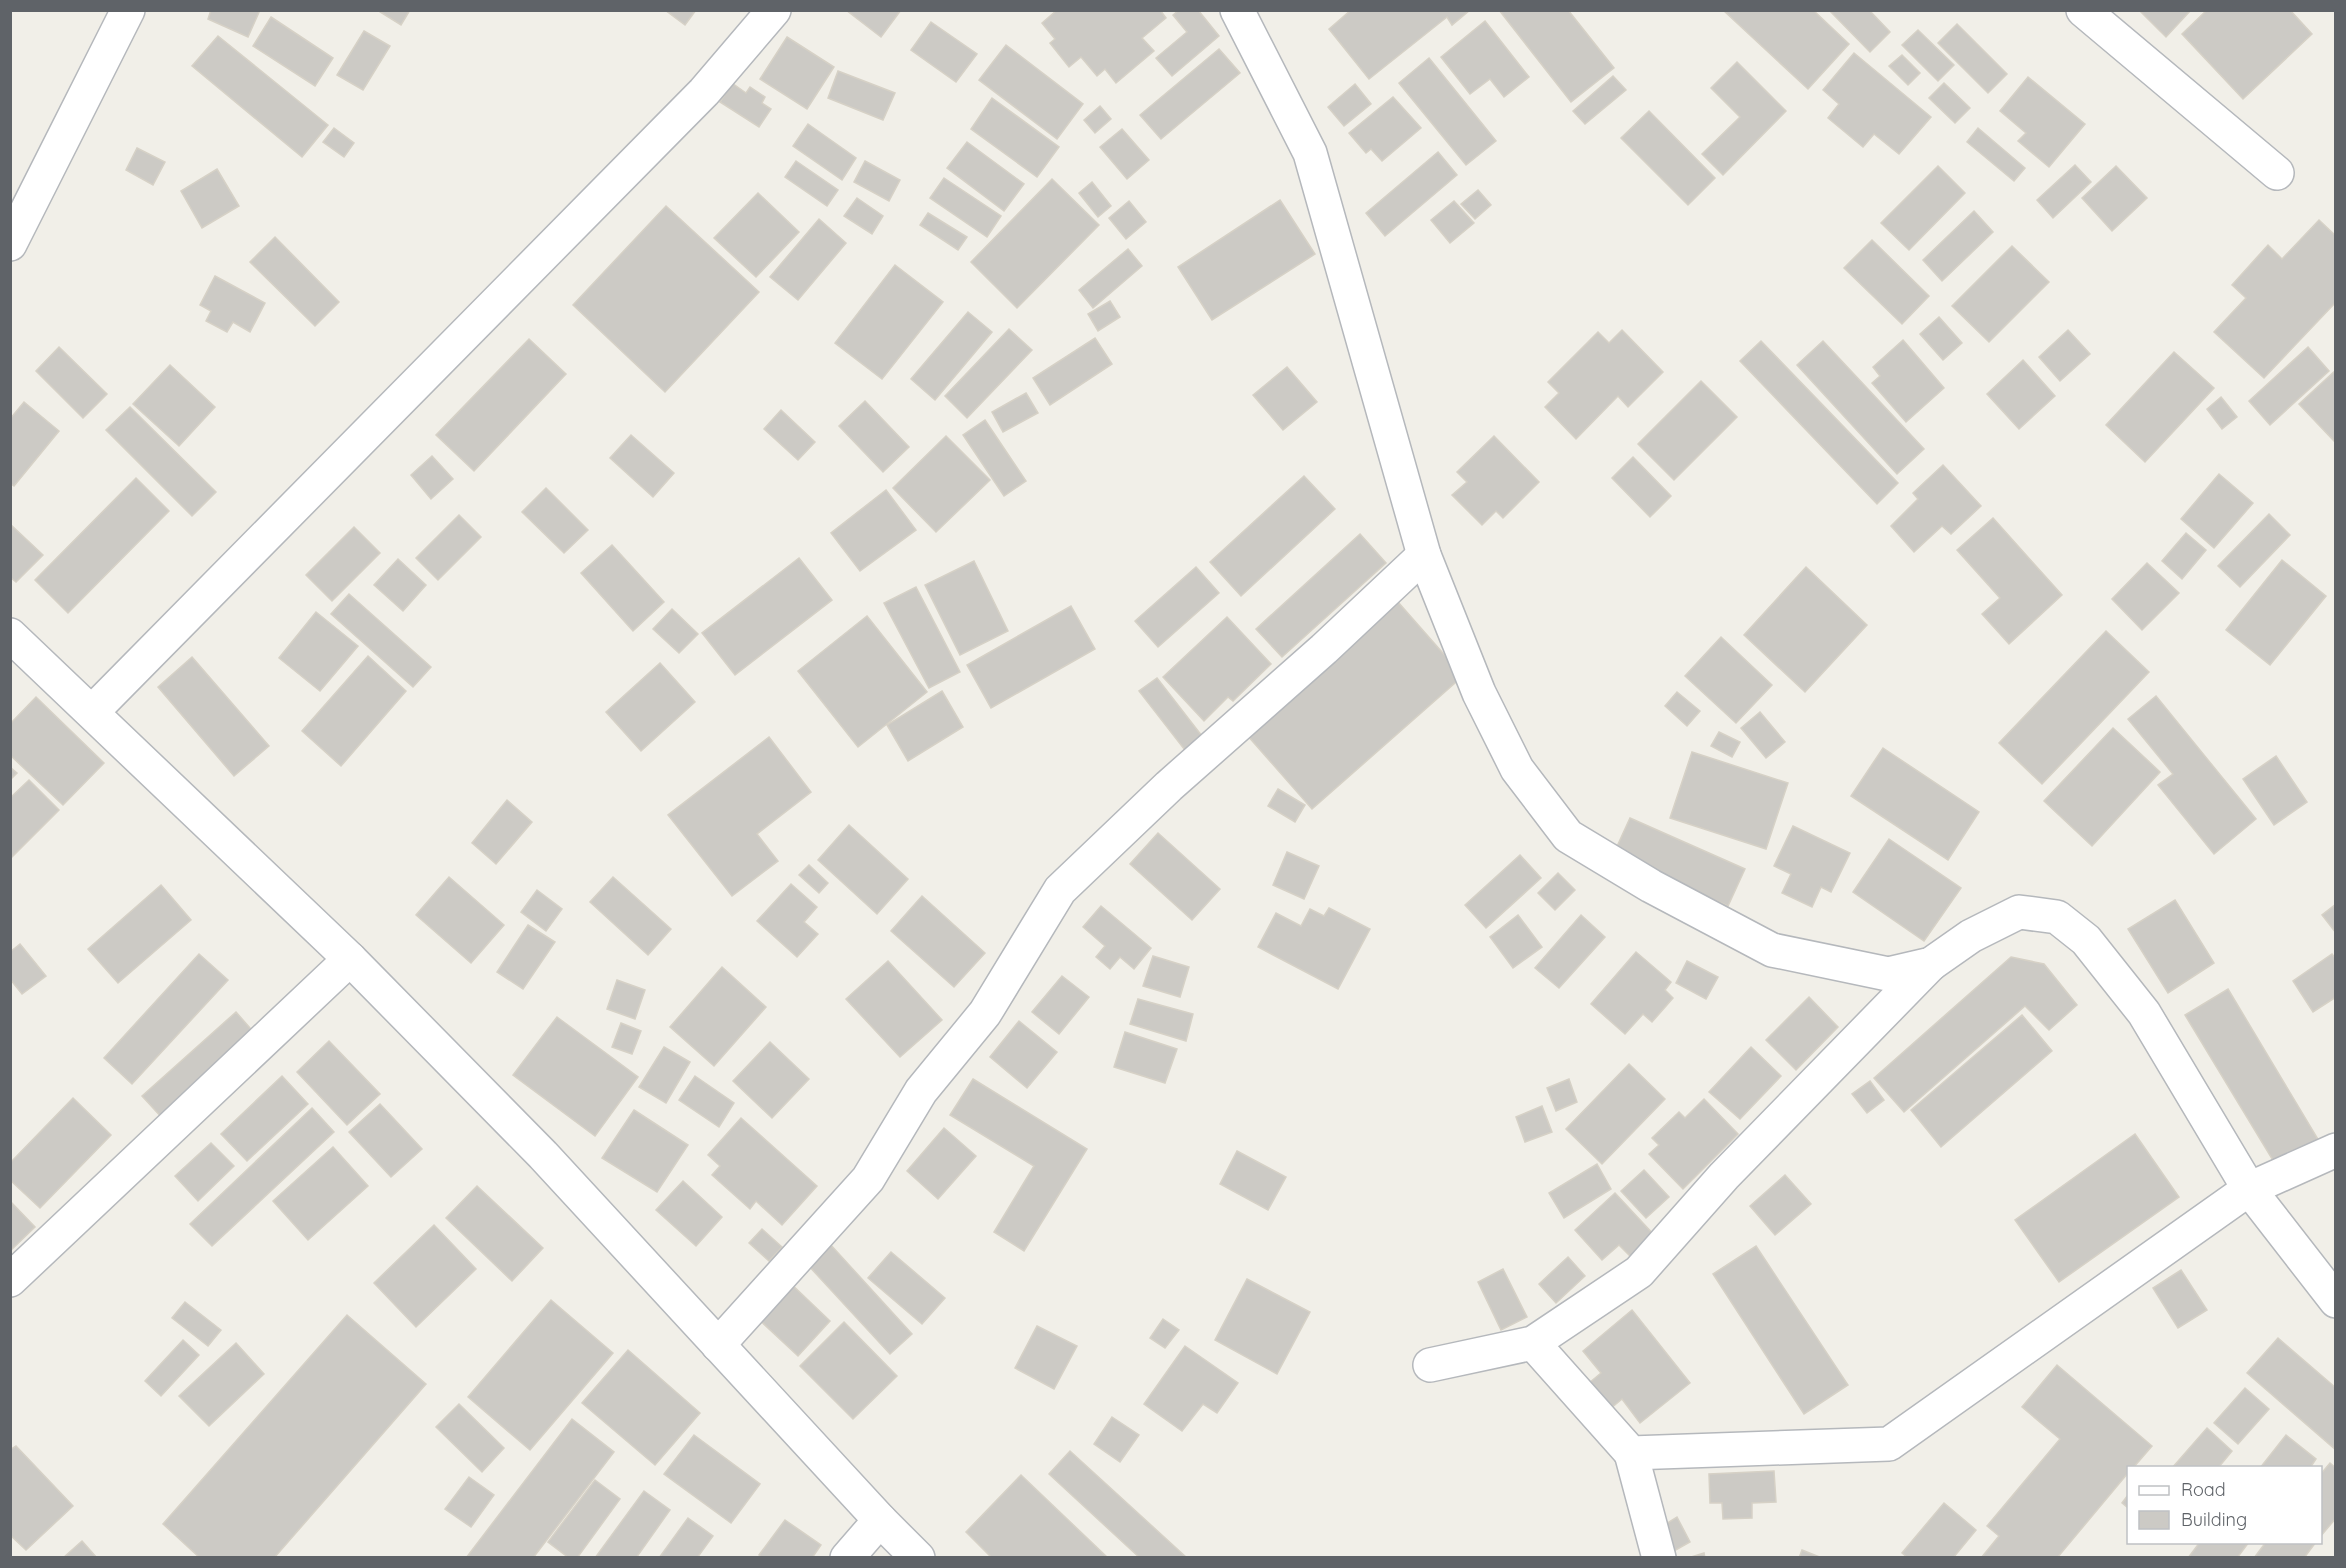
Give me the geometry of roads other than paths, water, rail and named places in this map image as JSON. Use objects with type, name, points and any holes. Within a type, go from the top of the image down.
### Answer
[{"type":"street","points":[[10,244],[128,10]]},
{"type":"street","points":[[92,712],[704,92],[774,10]]},
{"type":"street","points":[[1238,10],[1310,153],[1424,555],[1479,693],[1517,769],[1569,836],[1651,886],[1772,950],[1888,974],[1931,964]]},
{"type":"street","points":[[2083,10],[2277,173]]},
{"type":"street","points":[[718,1345],[868,1179],[921,1091],[985,1013],[1060,890],[1169,786],[1324,649],[1424,555]]},
{"type":"street","points":[[10,635],[350,959],[543,1155],[880,1520],[918,1557]]},
{"type":"street","points":[[1430,1365],[1533,1343],[1639,1272],[1724,1176],[1931,964],[1971,936],[2019,912],[2057,917],[2086,940],[2144,1013],[2249,1189],[2336,1301]]},
{"type":"street","points":[[10,1280],[350,959]]},
{"type":"street","points":[[1631,1453],[1889,1444],[2249,1189],[2336,1150]]},
{"type":"street","points":[[1533,1343],[1631,1453],[1659,1557]]},
{"type":"street","points":[[847,1557],[880,1520]]}]
